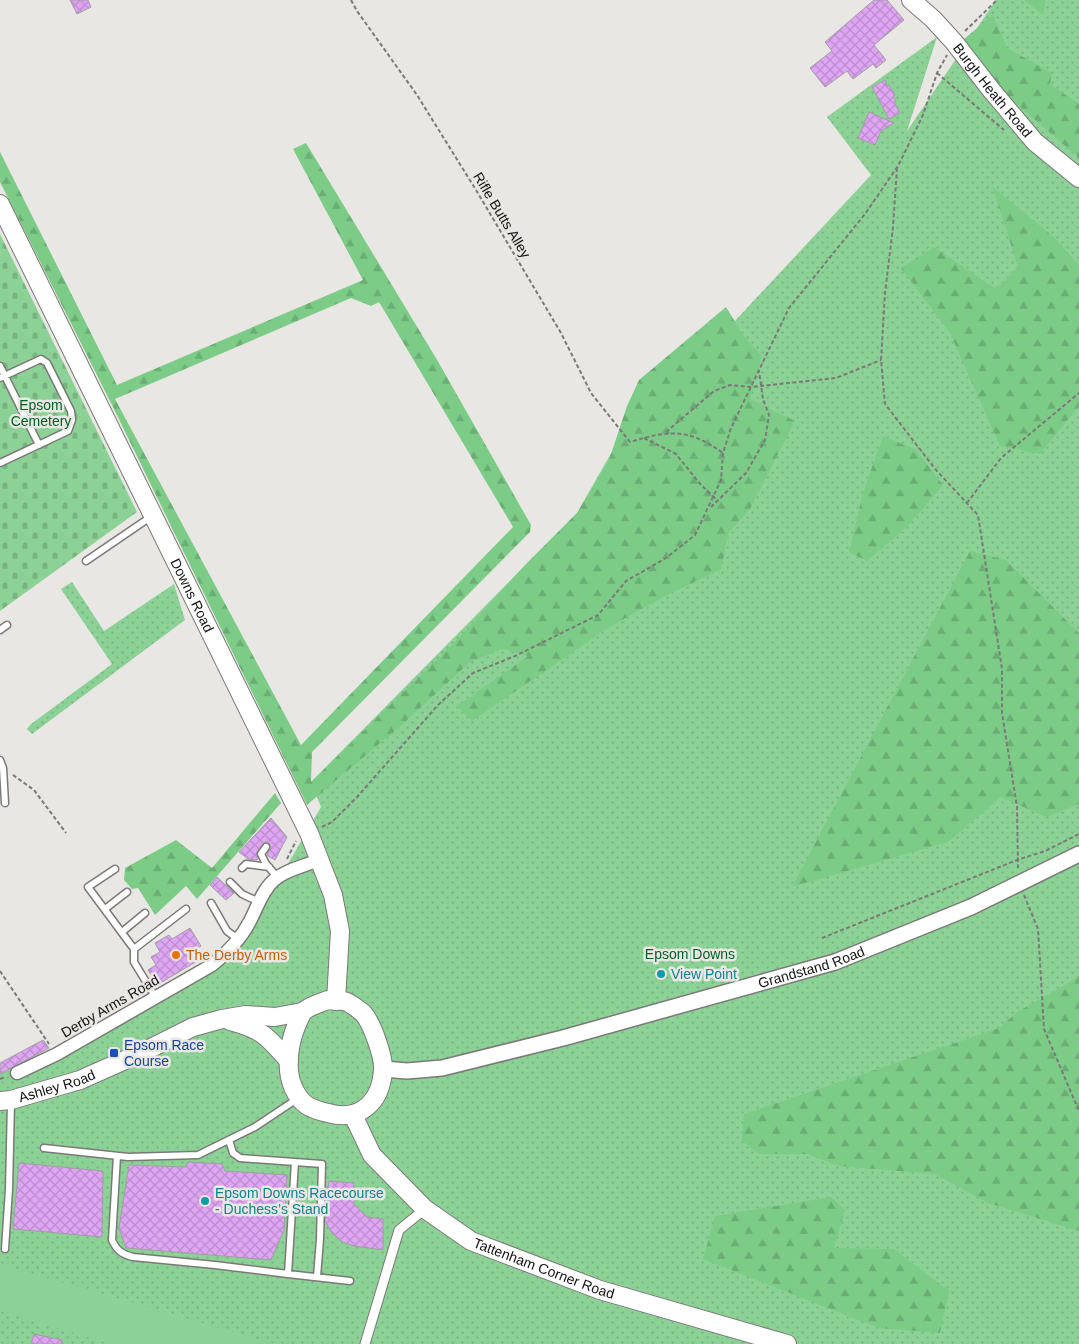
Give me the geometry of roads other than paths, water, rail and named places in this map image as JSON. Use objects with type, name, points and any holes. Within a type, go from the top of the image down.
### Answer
[{"type":"main road","name":"Burgh Heath Road","points":[[911,0],[933,19],[954,42],[992,92],[1036,142],[1079,178]]},
{"type":"main road","name":"Downs Road","points":[[0,204],[309,833],[333,895],[340,931],[336,1001]]},
{"type":"main road","points":[[328,1000],[347,1002],[363,1014],[377,1040],[384,1069],[377,1097],[364,1109],[353,1115],[339,1116],[312,1110],[298,1098],[291,1081],[289,1061],[291,1040],[302,1012],[311,1006],[328,1000]]},
{"type":"main road","name":"Ashley Road","points":[[5,1101],[80,1080],[193,1027],[246,1015],[275,1016],[302,1012]]},
{"type":"main road","points":[[222,1019],[248,1026],[267,1036],[289,1061]]},
{"type":"main road","name":"Tattenham Corner Road","points":[[353,1115],[372,1155],[425,1210],[471,1241],[600,1290],[787,1344]]},
{"type":"street","name":"Grandstand Road","points":[[384,1069],[442,1068],[563,1038],[826,964],[971,907],[1079,854]]},
{"type":"street","name":"Derby Arms Road","points":[[17,1073],[57,1054],[212,965],[226,954],[238,940],[273,881],[282,875],[319,860]]},
{"type":"street","points":[[365,1344],[400,1230],[425,1210]]},
{"type":"lane","points":[[0,464],[68,431],[72,420],[71,411],[47,363],[41,358],[3,376]]},
{"type":"lane","points":[[0,366],[3,376],[39,445]]},
{"type":"lane","points":[[86,561],[153,515]]},
{"type":"lane","points":[[0,630],[7,625]]},
{"type":"lane","points":[[0,760],[3,768],[5,803]]},
{"type":"lane","points":[[266,847],[261,854],[269,867]]},
{"type":"lane","points":[[242,868],[246,864],[269,867],[282,875]]},
{"type":"lane","points":[[115,869],[88,887],[134,949],[134,962],[156,998]]},
{"type":"lane","points":[[230,882],[242,894],[259,902]]},
{"type":"lane","points":[[104,909],[127,892]]},
{"type":"lane","points":[[211,904],[227,931],[238,940]]},
{"type":"lane","points":[[134,949],[186,909]]},
{"type":"lane","points":[[122,932],[145,913]]},
{"type":"lane","points":[[44,1148],[128,1157],[198,1155],[254,1127],[298,1098]]},
{"type":"lane","points":[[5,1101],[8,1189],[5,1249]]},
{"type":"lane","points":[[229,1140],[233,1153],[240,1158],[322,1164],[317,1277]]},
{"type":"lane","points":[[117,1156],[112,1240],[116,1249],[123,1254],[133,1257],[350,1281]]},
{"type":"lane","points":[[288,1274],[295,1162]]},
{"type":"place","name":"The Derby Arms","points":[[176,955]]},
{"type":"place","name":"View Point","points":[[661,974]]},
{"type":"place","name":"Epsom Race Course","points":[[114,1053]]},
{"type":"place","name":"Epsom Downs Racecourse - Duchess’s Stand","points":[[205,1201]]},
{"type":"park label","name":"Epsom Cemetery","points":[[41,414]]},
{"type":"park label","name":"Epsom Downs","points":[[690,954]]}]
